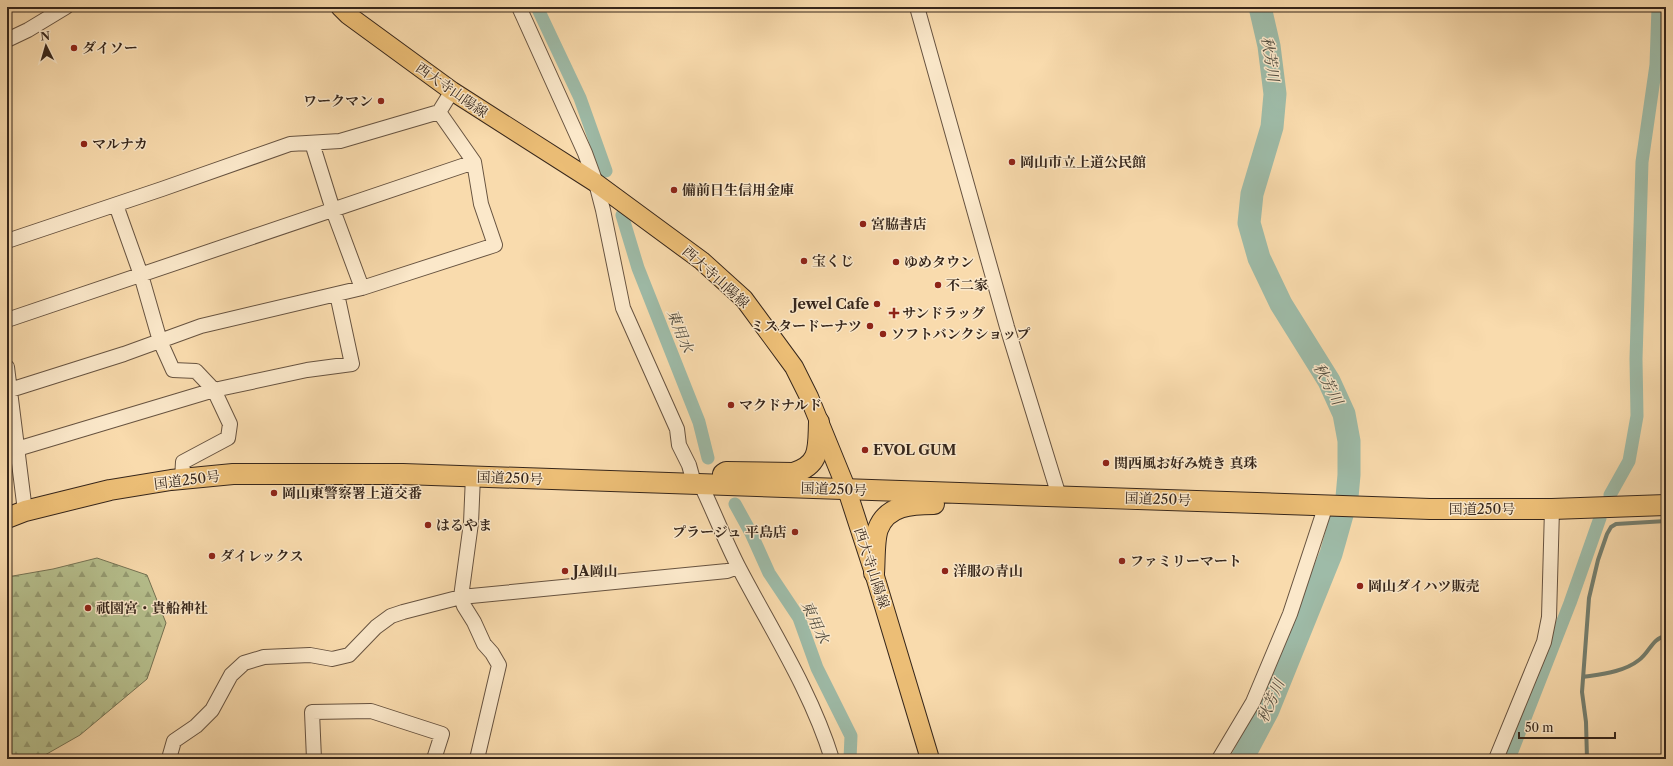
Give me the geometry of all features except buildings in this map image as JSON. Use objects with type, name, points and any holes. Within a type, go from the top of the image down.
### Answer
[{"type":"highway","points":[[701,484],[726,472],[793,473],[810,466],[818,450],[820,422]]},
{"type":"highway","name":"国道250号","points":[[7,518],[25,511],[110,490],[182,479],[233,474],[403,474],[473,476],[847,490],[1017,494],[1327,506],[1492,510],[1666,505]]},
{"type":"highway","points":[[874,573],[877,530],[885,516],[895,510],[916,504],[981,504],[1017,494]]},
{"type":"main road","name":"西大寺山陽線","points":[[340,7],[348,15],[452,91],[596,183],[702,261],[744,299],[794,367],[820,422],[847,490],[874,573],[930,759]]},
{"type":"street","points":[[7,40],[28,30],[66,7]]},
{"type":"street","points":[[519,7],[585,153],[596,183],[623,308],[677,429],[679,445],[701,484],[738,567],[804,686],[823,729],[832,759]]},
{"type":"street","points":[[917,7],[1007,327],[1059,496]]},
{"type":"street","points":[[7,241],[116,205],[290,144],[340,141],[439,112],[452,91]]},
{"type":"street","points":[[8,390],[124,354],[201,326],[362,288],[495,245],[481,204],[474,162],[439,112]]},
{"type":"street","points":[[312,143],[333,210],[362,288]]},
{"type":"street","points":[[7,320],[474,162]]},
{"type":"street","points":[[116,205],[141,275],[160,341],[173,370],[196,371],[214,390],[230,424],[228,438],[183,462],[182,479]]},
{"type":"street","points":[[17,449],[214,390],[307,370],[352,364],[337,294]]},
{"type":"street","points":[[7,367],[8,390],[25,511]]},
{"type":"street","points":[[473,476],[471,523],[461,597],[464,606],[474,622],[484,644],[492,653],[499,665],[477,759]]},
{"type":"street","points":[[1219,759],[1253,702],[1287,621],[1327,506]]},
{"type":"street","points":[[1496,759],[1544,642],[1549,617],[1552,509]]},
{"type":"street","points":[[172,759],[170,756],[174,741],[196,726],[212,710],[231,675],[244,663],[264,657],[310,655],[332,659],[349,655],[376,627],[391,616],[461,597],[727,571],[738,567]]},
{"type":"street","points":[[314,759],[312,712],[371,711],[442,734],[434,759]]},
{"type":"green space","points":[[97,558],[147,575],[166,623],[147,679],[80,735],[38,759],[7,759],[7,577],[53,569]]},
{"type":"waterway","name":"東用水","points":[[537,7],[580,98],[606,171]]},
{"type":"waterway","name":"秋芳川","points":[[1242,759],[1268,710],[1331,554],[1347,497],[1349,475],[1349,441],[1344,414],[1329,381],[1281,304],[1259,258],[1249,223],[1252,194],[1272,127],[1275,94],[1269,46],[1260,7]]},
{"type":"waterway","points":[[1610,495],[1629,461],[1637,416],[1636,359],[1642,162],[1656,65],[1658,7]]},
{"type":"waterway","name":"東用水","points":[[622,215],[638,268],[699,422],[708,458]]},
{"type":"waterway","name":"東用水","points":[[735,504],[751,533],[769,573],[799,618],[817,668],[851,736],[850,759]]},
{"type":"waterway","points":[[1509,759],[1570,603],[1600,518]]},
{"type":"waterway","points":[[1587,759],[1586,722],[1582,692],[1589,598],[1598,560],[1607,534],[1611,527],[1616,524],[1666,521]]},
{"type":"waterway","points":[[1583,677],[1612,672],[1627,667],[1643,657],[1657,639],[1666,636]]},
{"type":"place","name":"ダイソー","points":[[74,48]]},
{"type":"place","name":"ワークマン","points":[[381,101]]},
{"type":"place","name":"マルナカ","points":[[84,144]]},
{"type":"place","name":"岡山市立上道公民館","points":[[1012,162]]},
{"type":"place","name":"備前日生信用金庫","points":[[674,190]]},
{"type":"place","name":"宮脇書店","points":[[863,224]]},
{"type":"place","name":"宝くじ","points":[[804,261]]},
{"type":"place","name":"ゆめタウン","points":[[896,262]]},
{"type":"place","name":"不二家","points":[[938,285]]},
{"type":"place","name":"Jewel Cafe","points":[[877,304]]},
{"type":"place","name":"サンドラッグ","points":[[894,313]]},
{"type":"place","name":"ミスタードーナツ","points":[[870,326]]},
{"type":"place","name":"ソフトバンクショップ","points":[[883,334]]},
{"type":"place","name":"マクドナルド","points":[[731,405]]},
{"type":"place","name":"EVOL GUM","points":[[865,450]]},
{"type":"place","name":"関西風お好み焼き 真珠","points":[[1106,463]]},
{"type":"place","name":"岡山東警察署上道交番","points":[[274,493]]},
{"type":"place","name":"はるやま","points":[[428,525]]},
{"type":"place","name":"プラージュ 平島店","points":[[795,532]]},
{"type":"place","name":"ダイレックス","points":[[212,556]]},
{"type":"place","name":"ファミリーマート","points":[[1122,561]]},
{"type":"place","name":"JA岡山","points":[[565,571]]},
{"type":"place","name":"洋服の青山","points":[[945,571]]},
{"type":"place","name":"岡山ダイハツ販売","points":[[1360,586]]},
{"type":"place","name":"祇園宮・貴船神社","points":[[88,608]]}]
